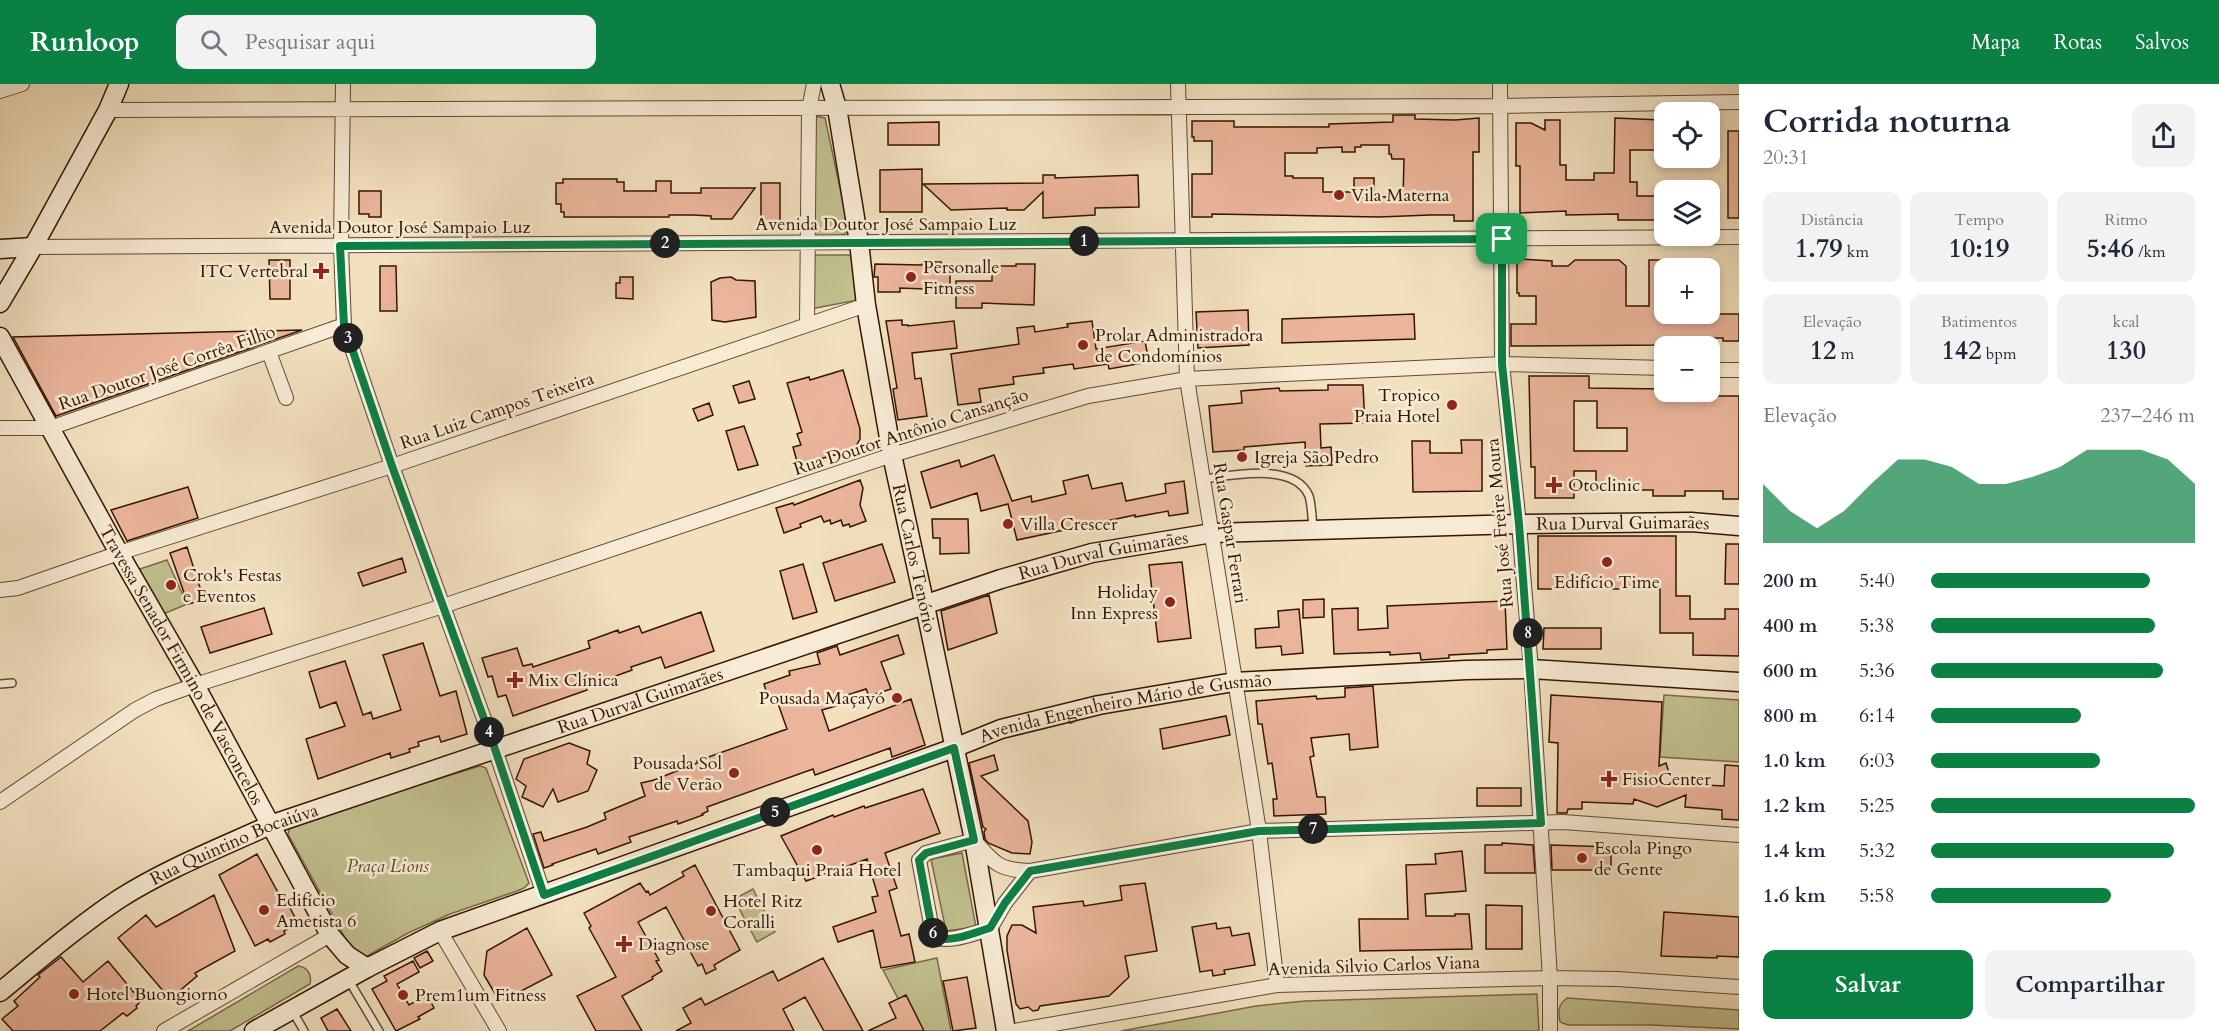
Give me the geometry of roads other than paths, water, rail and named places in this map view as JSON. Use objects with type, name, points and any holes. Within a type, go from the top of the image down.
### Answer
[{"type":"street","points":[[0,91],[22,84]]},
{"type":"street","points":[[0,303],[108,110],[119,84]]},
{"type":"street","points":[[343,84],[340,246],[344,325],[392,466],[495,749],[544,895]]},
{"type":"street","points":[[807,324],[809,109],[814,84]]},
{"type":"street","name":"Rua Carlos Tenório","points":[[830,84],[837,108],[859,242],[866,305],[892,455],[974,840],[1006,1031]]},
{"type":"street","name":"Rua Gaspar Ferrari","points":[[1178,84],[1187,379],[1259,831],[1277,985]]},
{"type":"street","name":"Rua José Freire Moura","points":[[1500,84],[1502,364],[1531,669],[1550,978],[1550,1031]]},
{"type":"street","points":[[108,110],[1500,106],[1739,102]]},
{"type":"street","name":"Avenida Doutor José Sampaio Luz","points":[[33,247],[1739,237]]},
{"type":"street","points":[[0,249],[33,247]]},
{"type":"street","name":"Rua Luiz Campos Teixeira","points":[[0,590],[18,588],[118,553],[392,466],[866,305]]},
{"type":"street","name":"Rua Doutor José Corrêa Filho","points":[[0,428],[50,428],[344,325]]},
{"type":"street","name":"Travessa Senador Firmino de Vasconcelos","points":[[4,345],[118,553],[195,685],[330,935],[347,955],[367,968]]},
{"type":"street","points":[[269,352],[286,398]]},
{"type":"street","name":"Rua Doutor Antônio Cansanção","points":[[0,802],[135,710],[156,699],[443,606],[892,455],[1088,396],[1187,379],[1502,364],[1654,368]]},
{"type":"street","points":[[1720,370],[1739,370]]},
{"type":"street","name":"Rua Durval Guimarães","points":[[495,749],[1001,579],[1092,554],[1212,533],[1519,524],[1691,522],[1739,526]]},
{"type":"street","name":"Avenida Engenheiro Mário de Gusmão","points":[[254,1031],[348,978],[440,931],[954,748],[1001,729],[1099,705],[1234,682],[1466,670],[1531,669],[1739,682]]},
{"type":"street","name":"Rua Quintino Bocaiúva","points":[[0,992],[88,920],[121,898],[171,870],[270,825],[495,749]]},
{"type":"street","points":[[1030,871],[1005,903],[990,928],[954,939],[936,938],[931,929],[919,860],[926,853],[974,840],[1002,867],[1013,871],[1030,871],[1259,831],[1563,822],[1739,835]]},
{"type":"street","points":[[440,931],[499,1031]]},
{"type":"street","points":[[164,1031],[330,935]]},
{"type":"street","name":"Avenida Silvio Carlos Viana","points":[[1014,1031],[1277,985],[1550,978],[1617,979],[1739,987]]},
{"type":"lane","points":[[1204,479],[1252,474],[1284,475],[1301,484],[1310,498],[1313,530]]},
{"type":"lane","points":[[0,684],[12,682]]},
{"type":"lane","points":[[348,978],[379,1031]]},
{"type":"lane","points":[[292,1010],[304,1031]]},
{"type":"place","name":"Vila Materna","points":[[1339,195]]},
{"type":"place","name":"ITC Vertebral","points":[[321,271]]},
{"type":"place","name":"Personalle Fitness","points":[[911,277]]},
{"type":"place","name":"Prolar Administradora de Condomínios","points":[[1083,345]]},
{"type":"place","name":"Tropico Praia Hotel","points":[[1452,405]]},
{"type":"place","name":"Igreja São Pedro","points":[[1242,457]]},
{"type":"place","name":"Otoclinic","points":[[1554,485]]},
{"type":"place","name":"Villa Crescer","points":[[1008,524]]},
{"type":"place","name":"Edifício Time","points":[[1607,562]]},
{"type":"place","name":"Crok's Festas e Eventos","points":[[171,585]]},
{"type":"place","name":"Holiday Inn Express","points":[[1170,602]]},
{"type":"place","name":"Mix Clínica","points":[[515,680]]},
{"type":"place","name":"Pousada Maçayó","points":[[897,698]]},
{"type":"place","name":"Pousada Sol de Verão","points":[[734,773]]},
{"type":"place","name":"FisioCenter","points":[[1609,779]]},
{"type":"place","name":"Tambaqui Praia Hotel","points":[[817,850]]},
{"type":"place","name":"Escola Pingo de Gente","points":[[1582,858]]},
{"type":"place","name":"Edifício Ametista 6","points":[[264,910]]},
{"type":"place","name":"Hotel Ritz Coralli","points":[[711,911]]},
{"type":"place","name":"Diagnose","points":[[624,944]]},
{"type":"place","name":"Hotel Buongiorno","points":[[74,994]]},
{"type":"place","name":"Prem1um Fitness","points":[[403,995]]},
{"type":"park label","name":"Praça Lions","points":[[388,866]]}]
